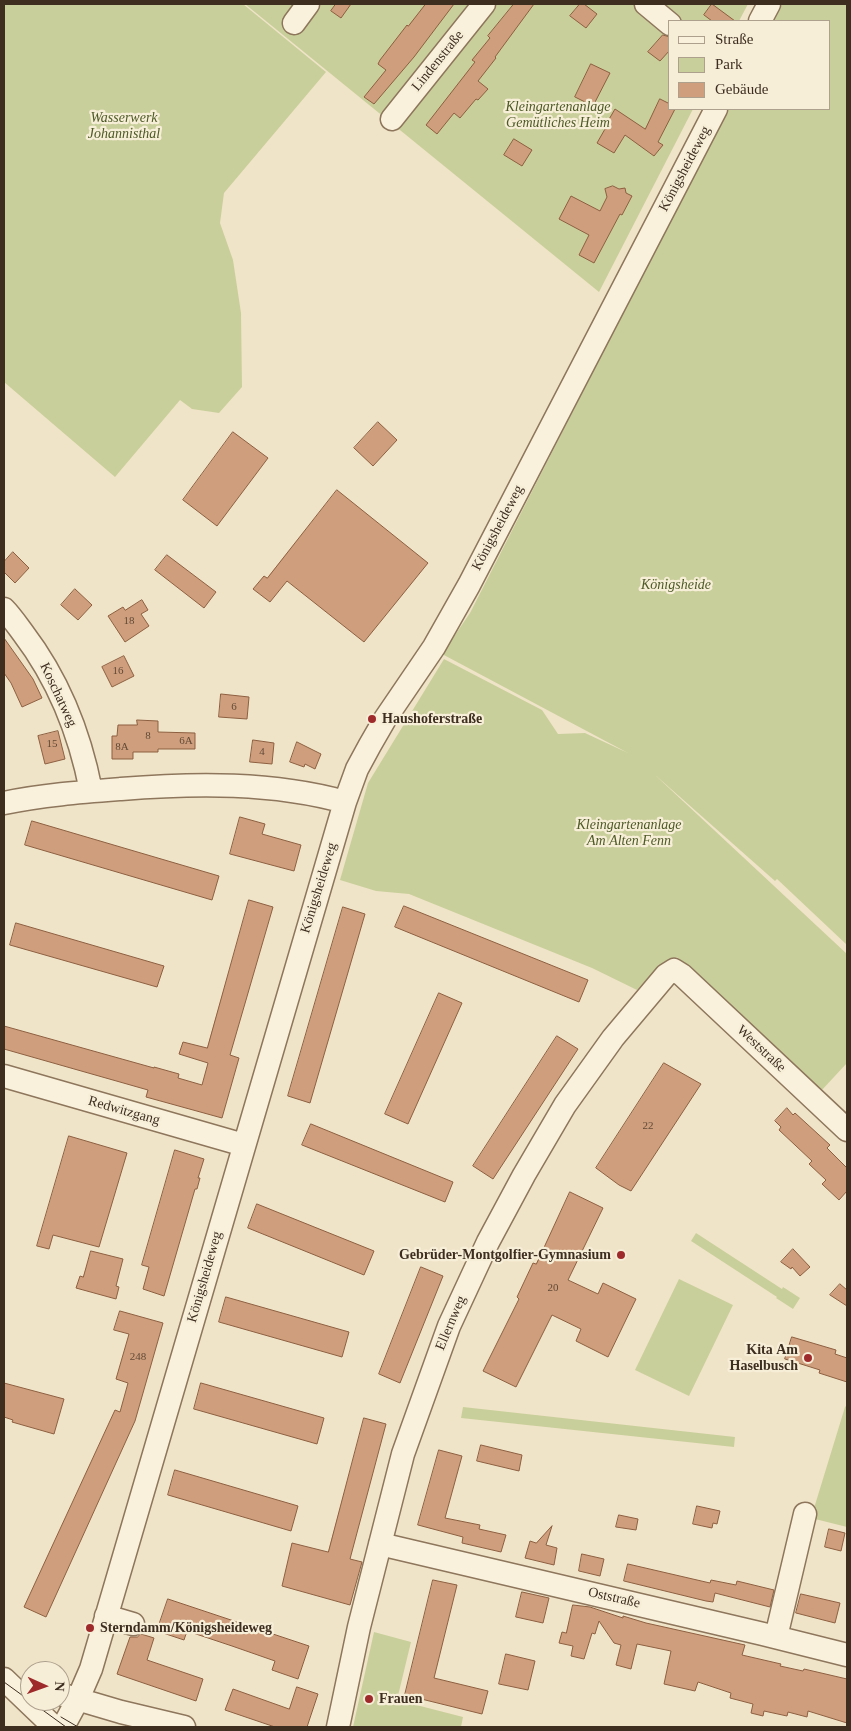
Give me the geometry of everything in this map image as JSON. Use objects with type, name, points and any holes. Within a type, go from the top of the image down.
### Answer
[{"type":"street","points":[[294,23],[308,4]]},
{"type":"street","name":"Lindenstraße","points":[[392,119],[484,4]]},
{"type":"street","points":[[646,4],[668,22]]},
{"type":"street","points":[[761,20],[769,4]]},
{"type":"street","name":"Königsheideweg","points":[[70,1695],[91,1669],[344,802],[357,769],[385,719],[434,648],[715,110]]},
{"type":"street","name":"Koschatweg","points":[[4,609],[38,654],[58,691],[77,735],[86,762],[91,791]]},
{"type":"street","points":[[4,803],[91,791],[160,786],[264,788],[318,794],[344,802]]},
{"type":"street","name":"Weststraße","points":[[674,970],[682,975],[847,1130]]},
{"type":"street","name":"Ellernweg","points":[[338,1727],[359,1627],[403,1454],[449,1326],[488,1242],[524,1175],[565,1106],[613,1038],[666,975],[674,970]]},
{"type":"street","name":"Redwitzgang","points":[[4,1076],[244,1145]]},
{"type":"street","points":[[776,1637],[805,1514]]},
{"type":"street","name":"Oststraße","points":[[380,1544],[847,1655]]},
{"type":"street","points":[[106,1616],[133,1624]]},
{"type":"street","points":[[4,1673],[20,1680]]},
{"type":"street","points":[[4,1679],[54,1727]]},
{"type":"street","points":[[70,1696],[121,1712],[184,1727]]},
{"type":"street","name":"Königsheideweg","points":[[63,1727],[66,1711]]},
{"type":"green space","name":"Wasserwerk Johannisthal","points":[[4,4],[243,4],[326,72],[224,193],[220,223],[233,260],[241,313],[242,387],[219,413],[192,409],[180,400],[115,477],[4,382]]},
{"type":"green space","name":"Kleingartenanlage Gemütliches Heim","points":[[245,4],[748,4],[740,20],[668,20],[668,110],[692,110],[599,292]]},
{"type":"green space","name":"Königsheide","points":[[782,4],[847,4],[847,945],[777,879],[775,881],[654,774],[847,954],[847,1063],[821,1091],[677,957],[656,969],[637,990],[592,968],[409,894],[376,891],[340,880],[368,783],[444,659],[542,710],[558,734],[585,733],[628,753],[442,654],[470,613],[726,110],[831,110],[831,20],[774,20]]},
{"type":"green space","points":[[696,1233],[782,1289],[783,1287],[800,1298],[793,1309],[691,1241]]},
{"type":"green space","points":[[679,1279],[733,1305],[689,1396],[635,1370]]},
{"type":"green space","points":[[847,1405],[847,1527],[811,1518]]},
{"type":"green space","points":[[463,1407],[735,1437],[734,1447],[461,1418]]},
{"type":"green space","points":[[374,1632],[411,1642],[397,1700],[463,1717],[461,1727],[353,1727]]},
{"type":"building","points":[[336,4],[351,4],[341,18],[331,11]]},
{"type":"building","points":[[426,4],[454,4],[414,57],[374,104],[364,97],[386,70],[378,64],[380,60]]},
{"type":"building","points":[[514,4],[534,4],[478,81],[488,89],[478,100],[476,99],[460,118],[454,113],[437,134],[426,125],[475,62],[472,60],[490,38],[488,36]]},
{"type":"building","points":[[580,4],[584,4],[597,14],[586,28],[570,16]]},
{"type":"building","points":[[712,4],[734,20],[711,20],[704,15]]},
{"type":"building","points":[[663,35],[668,36],[668,52],[660,61],[648,52]]},
{"type":"building","points":[[591,64],[610,73],[593,106],[575,97]]},
{"type":"building","points":[[660,99],[668,103],[668,110],[674,110],[658,142],[663,145],[654,156],[625,135],[614,153],[597,143],[615,109],[645,129]]},
{"type":"building","points":[[514,139],[532,150],[522,166],[504,155]]},
{"type":"building","points":[[613,186],[619,189],[625,188],[626,193],[632,196],[622,215],[620,214],[594,263],[579,255],[589,235],[559,219],[571,196],[600,211],[607,197],[605,189]]},
{"type":"building","points":[[378,422],[397,440],[373,466],[354,448]]},
{"type":"building","points":[[233,432],[268,458],[217,526],[183,500]]},
{"type":"building","points":[[337,490],[428,563],[364,642],[287,581],[270,602],[253,589],[264,576],[267,578]]},
{"type":"building","points":[[13,552],[29,568],[15,583],[4,572],[4,562]]},
{"type":"building","points":[[167,555],[216,592],[204,608],[155,570]]},
{"type":"building","points":[[75,589],[92,605],[78,620],[61,605]]},
{"type":"building","points":[[142,600],[148,610],[141,614],[149,626],[125,642],[108,616],[123,607],[125,610]]},
{"type":"building","points":[[4,638],[33,679],[42,698],[22,707],[11,683],[4,673]]},
{"type":"building","points":[[124,656],[134,676],[112,687],[102,667]]},
{"type":"building","points":[[221,694],[249,697],[247,719],[219,717]]},
{"type":"building","points":[[137,720],[158,721],[158,732],[195,733],[195,749],[158,749],[158,752],[133,752],[133,759],[112,759],[112,736],[117,736],[118,725],[137,725]]},
{"type":"building","points":[[58,731],[65,759],[45,764],[38,736]]},
{"type":"building","points":[[253,740],[274,743],[272,764],[250,762]]},
{"type":"building","points":[[297,742],[321,754],[315,769],[305,764],[304,767],[290,762]]},
{"type":"building","points":[[240,817],[265,824],[262,834],[301,845],[294,871],[230,854]]},
{"type":"building","points":[[32,821],[219,876],[212,900],[25,845]]},
{"type":"building","points":[[249,900],[273,907],[230,1055],[239,1058],[222,1118],[146,1097],[148,1090],[4,1049],[4,1026],[179,1074],[178,1078],[202,1085],[208,1063],[179,1054],[183,1042],[207,1048]]},
{"type":"building","points":[[404,906],[588,980],[579,1002],[395,927]]},
{"type":"building","points":[[343,907],[365,914],[310,1103],[288,1096]]},
{"type":"building","points":[[16,923],[164,966],[157,987],[10,945]]},
{"type":"building","points":[[439,993],[462,1003],[408,1124],[385,1114]]},
{"type":"building","points":[[557,1036],[578,1049],[493,1179],[473,1166]]},
{"type":"building","points":[[664,1063],[701,1084],[631,1191],[619,1185],[596,1168]]},
{"type":"building","points":[[787,1108],[830,1145],[827,1148],[847,1168],[847,1191],[839,1200],[822,1184],[826,1180],[809,1164],[812,1161],[779,1130],[781,1127],[775,1121]]},
{"type":"building","points":[[311,1124],[453,1182],[445,1202],[302,1145]]},
{"type":"building","points":[[69,1136],[127,1153],[99,1247],[53,1235],[49,1249],[37,1246]]},
{"type":"building","points":[[175,1150],[204,1159],[198,1178],[200,1178],[197,1189],[195,1189],[164,1296],[143,1289],[149,1267],[142,1265]]},
{"type":"building","points":[[570,1192],[603,1208],[568,1280],[598,1294],[603,1283],[636,1299],[608,1357],[576,1341],[581,1329],[552,1315],[516,1387],[483,1371],[519,1299],[517,1297],[533,1263],[536,1264]]},
{"type":"building","points":[[257,1204],[374,1251],[364,1275],[248,1228]]},
{"type":"building","points":[[793,1249],[810,1267],[800,1276],[792,1267],[791,1269],[781,1262]]},
{"type":"building","points":[[91,1251],[123,1259],[116,1286],[119,1287],[116,1299],[76,1288],[80,1276],[83,1277]]},
{"type":"building","points":[[421,1267],[443,1276],[400,1383],[379,1374]]},
{"type":"building","points":[[840,1284],[847,1290],[847,1306],[830,1295]]},
{"type":"building","points":[[226,1297],[349,1332],[342,1357],[219,1322]]},
{"type":"building","points":[[120,1311],[163,1323],[135,1421],[46,1617],[24,1607],[115,1410],[120,1412],[128,1383],[116,1379],[129,1334],[114,1330]]},
{"type":"building","points":[[792,1337],[836,1350],[835,1354],[847,1358],[847,1382],[819,1373],[820,1370],[785,1359]]},
{"type":"building","points":[[4,1383],[64,1399],[54,1434],[12,1422],[13,1420],[4,1417]]},
{"type":"building","points":[[201,1383],[324,1418],[317,1444],[194,1409]]},
{"type":"building","points":[[364,1418],[386,1424],[350,1559],[362,1562],[350,1605],[282,1586],[292,1543],[328,1552]]},
{"type":"building","points":[[481,1445],[522,1455],[519,1471],[477,1461]]},
{"type":"building","points":[[439,1450],[462,1456],[445,1518],[480,1525],[479,1529],[506,1535],[501,1552],[462,1543],[463,1537],[418,1525]]},
{"type":"building","points":[[175,1470],[298,1506],[291,1531],[168,1495]]},
{"type":"building","points":[[697,1506],[720,1511],[717,1524],[713,1523],[712,1528],[693,1524]]},
{"type":"building","points":[[619,1515],[638,1519],[636,1530],[616,1527]]},
{"type":"building","points":[[552,1526],[546,1545],[557,1548],[554,1565],[525,1558],[530,1541],[536,1543]]},
{"type":"building","points":[[829,1529],[845,1533],[841,1551],[825,1547]]},
{"type":"building","points":[[582,1554],[604,1559],[600,1576],[579,1571]]},
{"type":"building","points":[[628,1564],[710,1583],[711,1580],[736,1585],[737,1581],[774,1590],[770,1607],[715,1593],[713,1602],[706,1601],[624,1581]]},
{"type":"building","points":[[433,1580],[457,1585],[434,1678],[488,1691],[482,1714],[405,1695]]},
{"type":"building","points":[[522,1592],[549,1598],[543,1623],[516,1617]]},
{"type":"building","points":[[801,1594],[840,1603],[835,1623],[796,1613]]},
{"type":"building","points":[[168,1599],[309,1646],[298,1679],[272,1670],[275,1661],[232,1646],[187,1631],[184,1640],[157,1631]]},
{"type":"building","points":[[573,1605],[590,1607],[623,1618],[623,1616],[745,1645],[742,1655],[781,1664],[780,1666],[803,1671],[804,1669],[847,1679],[847,1723],[808,1711],[807,1717],[788,1712],[787,1716],[764,1711],[763,1716],[751,1713],[753,1704],[730,1698],[731,1693],[698,1682],[695,1691],[664,1684],[671,1651],[637,1644],[631,1669],[616,1665],[621,1645],[614,1643],[599,1621],[595,1634],[592,1633],[584,1659],[571,1656],[573,1646],[559,1643],[562,1632],[566,1633]]},
{"type":"building","points":[[141,1634],[154,1638],[147,1660],[203,1679],[196,1701],[117,1674],[130,1637],[137,1637]]},
{"type":"building","points":[[506,1654],[535,1661],[528,1690],[499,1684]]},
{"type":"building","points":[[297,1687],[318,1694],[307,1727],[275,1727],[225,1710],[233,1689],[289,1709]]},
{"type":"tram line","points":[[4,1682],[66,1727]]},
{"type":"tram line","points":[[61,1717],[78,1727]]},
{"type":"place","name":"Haushoferstraße","points":[[372,719]]},
{"type":"place","name":"Gebrüder-Montgolfier-Gymnasium","points":[[621,1255]]},
{"type":"place","name":"Kita Am Haselbusch","points":[[808,1358]]},
{"type":"place","name":"Sterndamm/Königsheideweg","points":[[90,1628]]},
{"type":"place","name":"Frauen","points":[[369,1699]]},
{"type":"park label","name":"Kleingartenanlage Am Alten Fenn","points":[[629,834]]}]
